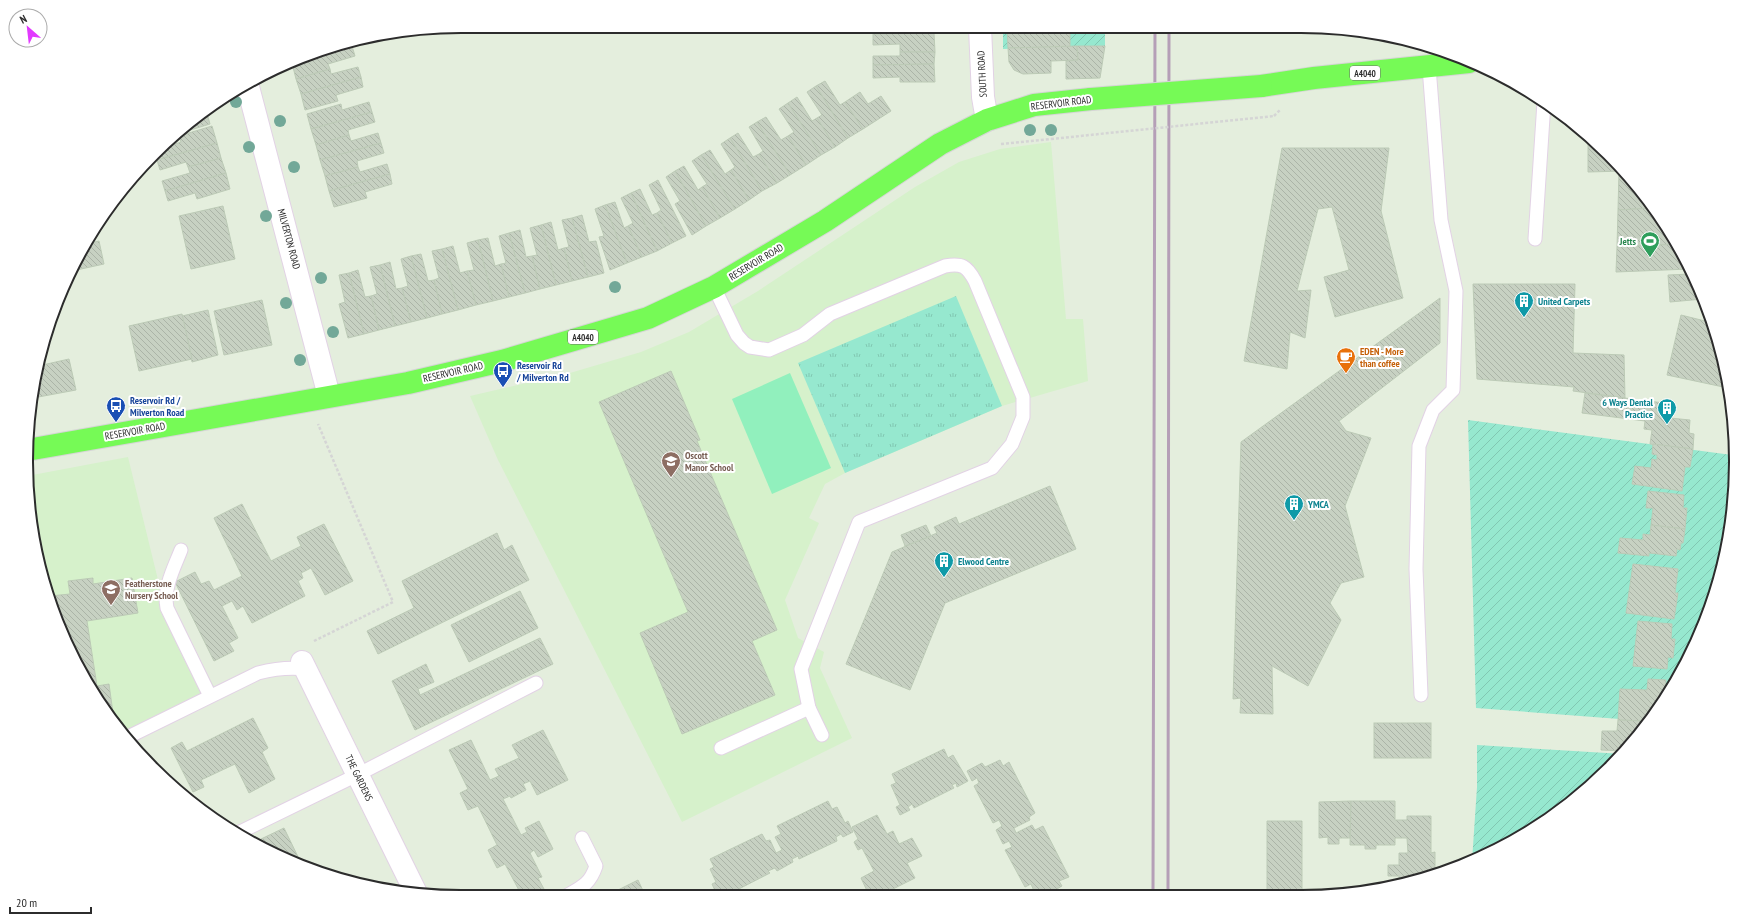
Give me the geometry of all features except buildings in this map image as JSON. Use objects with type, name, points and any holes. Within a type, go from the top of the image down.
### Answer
[{"type":"main road","name":"RESERVOIR ROAD","points":[[33,449],[408,383],[502,361],[648,318],[714,287],[825,221],[940,144],[987,120],[1034,105],[1090,99],[1261,86],[1314,78],[1429,67],[1454,62]]},
{"type":"street","name":"SOUTH ROAD","points":[[980,33],[983,97],[987,120]]},
{"type":"street","name":"MILVERTON ROAD","points":[[248,89],[319,398]]},
{"type":"street","name":"THE GARDENS","points":[[303,666],[413,887]]},
{"type":"lane","points":[[1421,695],[1416,569],[1420,446],[1433,410],[1453,390],[1455,367],[1456,291],[1441,220],[1429,67]]},
{"type":"lane","points":[[1535,239],[1544,109]]},
{"type":"lane","points":[[714,287],[738,335],[744,343],[754,348],[769,350],[803,335],[830,314],[945,266],[959,264],[966,268],[975,281],[1023,397],[1023,417],[1012,444],[992,468],[859,522],[801,669],[810,708],[822,734]]},
{"type":"lane","points":[[181,550],[168,582],[165,601],[210,696]]},
{"type":"lane","points":[[132,735],[264,671],[303,666]]},
{"type":"lane","points":[[243,831],[357,775],[536,683]]},
{"type":"lane","points":[[721,748],[810,708]]},
{"type":"lane","points":[[577,890],[586,885],[593,877],[596,866],[582,838]]},
{"type":"path","points":[[1051,139],[1274,116]]},
{"type":"path","points":[[303,666],[307,644],[394,602],[319,398]]},
{"type":"shaded area","name":"Oscott Manor School","points":[[1051,142],[1066,319],[1083,319],[1088,381],[1002,406],[845,473],[825,484],[809,518],[819,523],[785,600],[798,638],[824,652],[820,668],[852,738],[682,822],[498,460],[470,396],[570,373],[641,352],[689,332],[758,291],[915,187],[959,162],[1000,149]]},
{"type":"shaded area","name":"Featherstone Nursery School","points":[[128,457],[159,584],[218,694],[133,737],[105,700],[90,676],[77,651],[56,599],[41,545],[33,475]]},
{"type":"green space","points":[[1003,33],[1105,33],[1105,46],[1003,49]]},
{"type":"green space","points":[[956,296],[1002,406],[845,473],[798,363]]},
{"type":"green space","points":[[790,373],[831,468],[772,494],[732,399]]},
{"type":"green space","points":[[1468,420],[1729,455],[1728,490],[1721,545],[1706,599],[1685,651],[1672,676],[1657,700],[1641,721],[1476,708]]},
{"type":"green space","points":[[1477,745],[1614,753],[1583,784],[1539,818],[1515,833],[1473,853],[1477,787]]},
{"type":"railway","points":[[1153,890],[1155,33]]},
{"type":"railway","points":[[1168,890],[1169,33]]},
{"type":"place","name":"Jetts","points":[[1650,258]]},
{"type":"place","name":"United Carpets","points":[[1524,318]]},
{"type":"place","name":"EDEN - More than coffee","points":[[1346,374]]},
{"type":"place","name":"Reservoir Rd / Milverton Rd","points":[[503,388]]},
{"type":"place","name":"Reservoir Rd / Milverton Road","points":[[116,423]]},
{"type":"place","name":"6 Ways Dental Practice","points":[[1667,425]]},
{"type":"place","name":"Oscott Manor School","points":[[671,478]]},
{"type":"place","name":"YMCA","points":[[1294,521]]},
{"type":"place","name":"Elwood Centre","points":[[944,578]]},
{"type":"place","name":"Featherstone Nursery School","points":[[111,606]]}]
